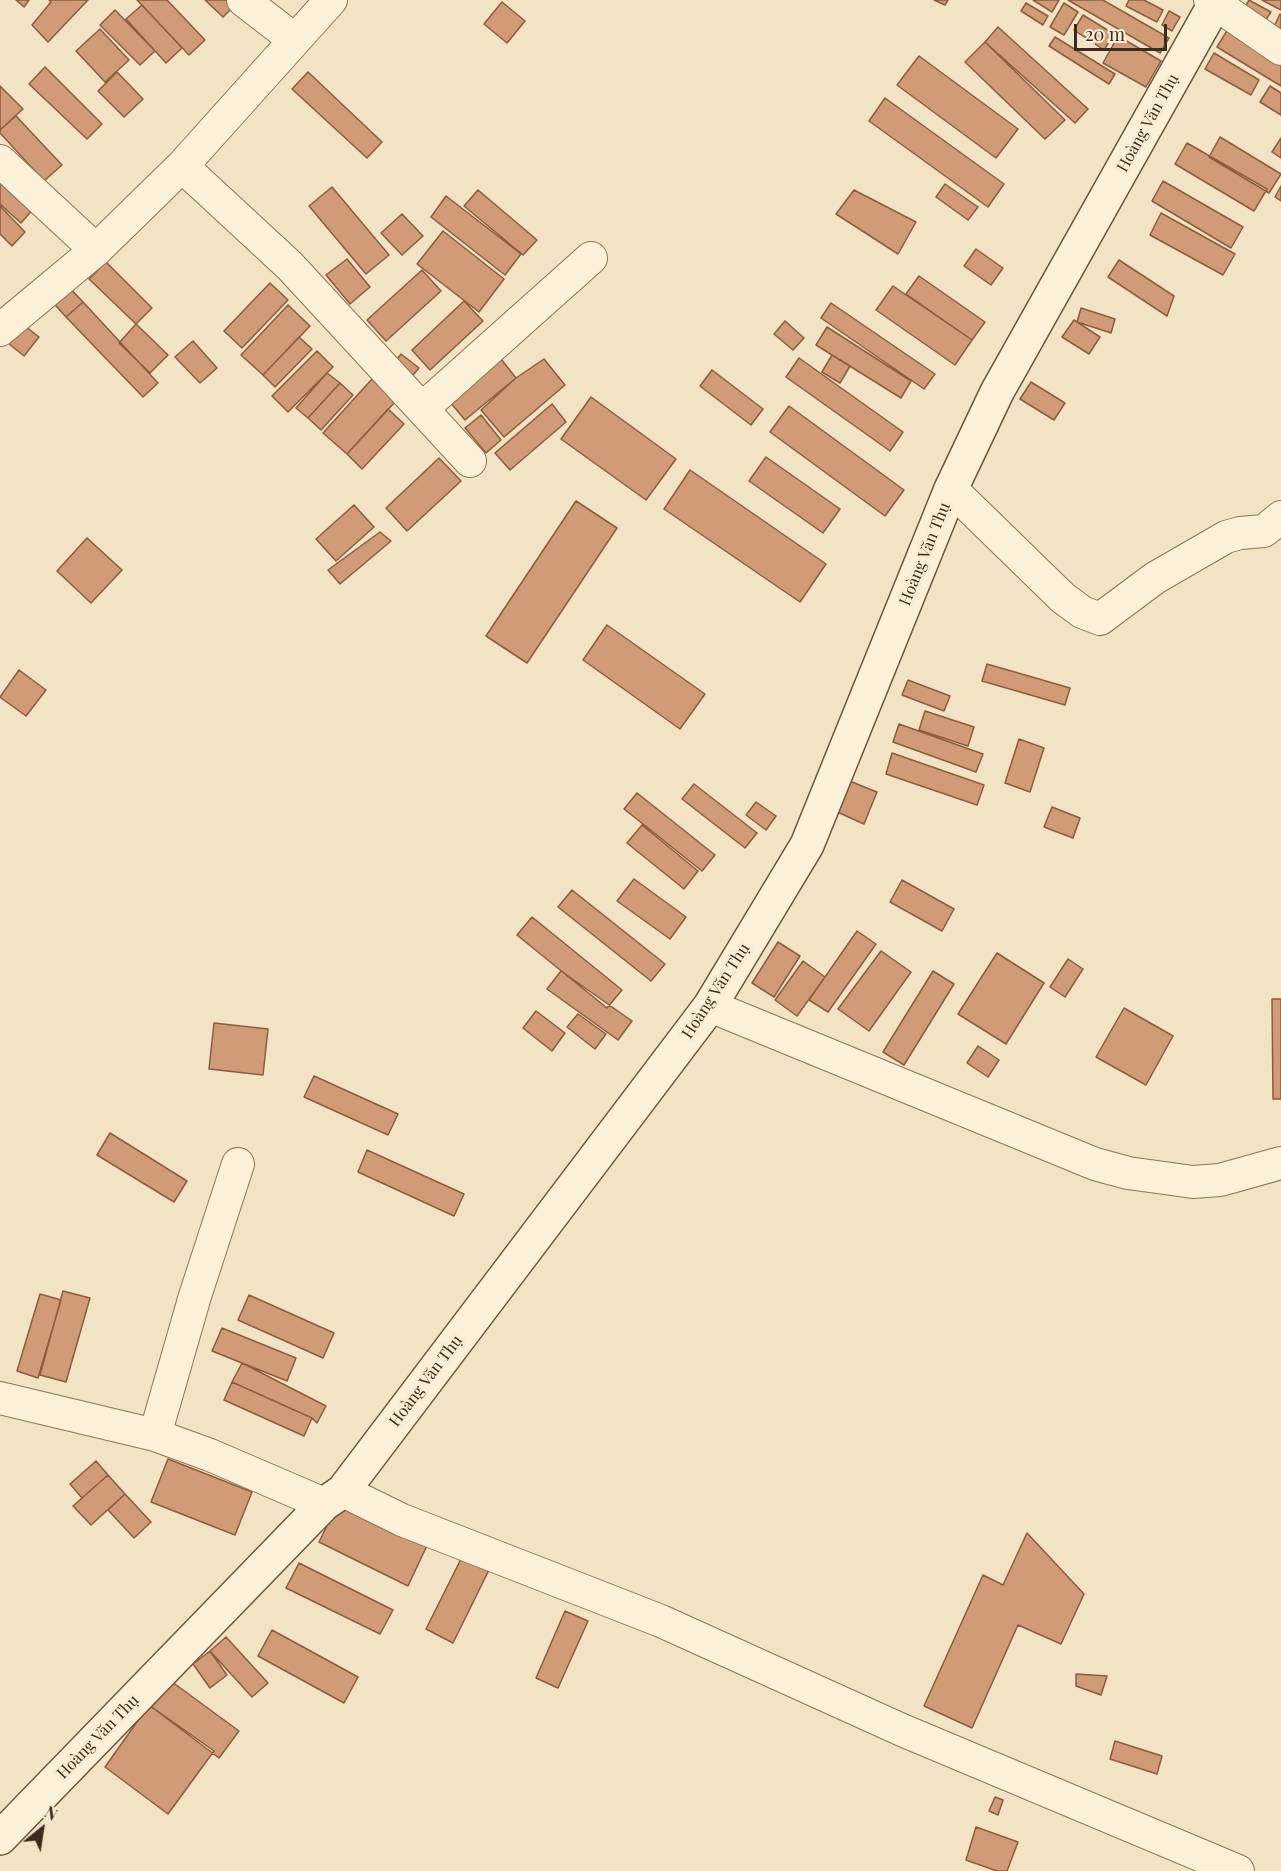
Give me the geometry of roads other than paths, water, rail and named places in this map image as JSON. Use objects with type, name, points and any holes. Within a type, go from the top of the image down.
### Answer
[{"type":"main road","name":"Hoàng Văn Thụ","points":[[0,1838],[333,1497],[710,1006],[807,845],[951,489],[997,392],[1214,1]]},
{"type":"street","points":[[243,0],[296,40]]},
{"type":"street","points":[[0,330],[96,250],[182,166],[331,0]]},
{"type":"street","points":[[1214,1],[1281,49]]},
{"type":"street","points":[[0,160],[96,250]]},
{"type":"street","points":[[182,166],[290,266],[470,461]]},
{"type":"street","points":[[423,408],[591,258]]},
{"type":"street","points":[[951,489],[1064,598],[1082,612],[1100,619],[1155,578],[1226,537],[1264,531],[1281,517]]},
{"type":"street","points":[[710,1006],[1095,1164],[1128,1173],[1193,1182],[1211,1181],[1281,1163]]},
{"type":"street","points":[[155,1434],[195,1296],[238,1164]]},
{"type":"street","points":[[0,1398],[155,1434],[402,1520],[661,1621],[902,1730],[1238,1871]]}]
